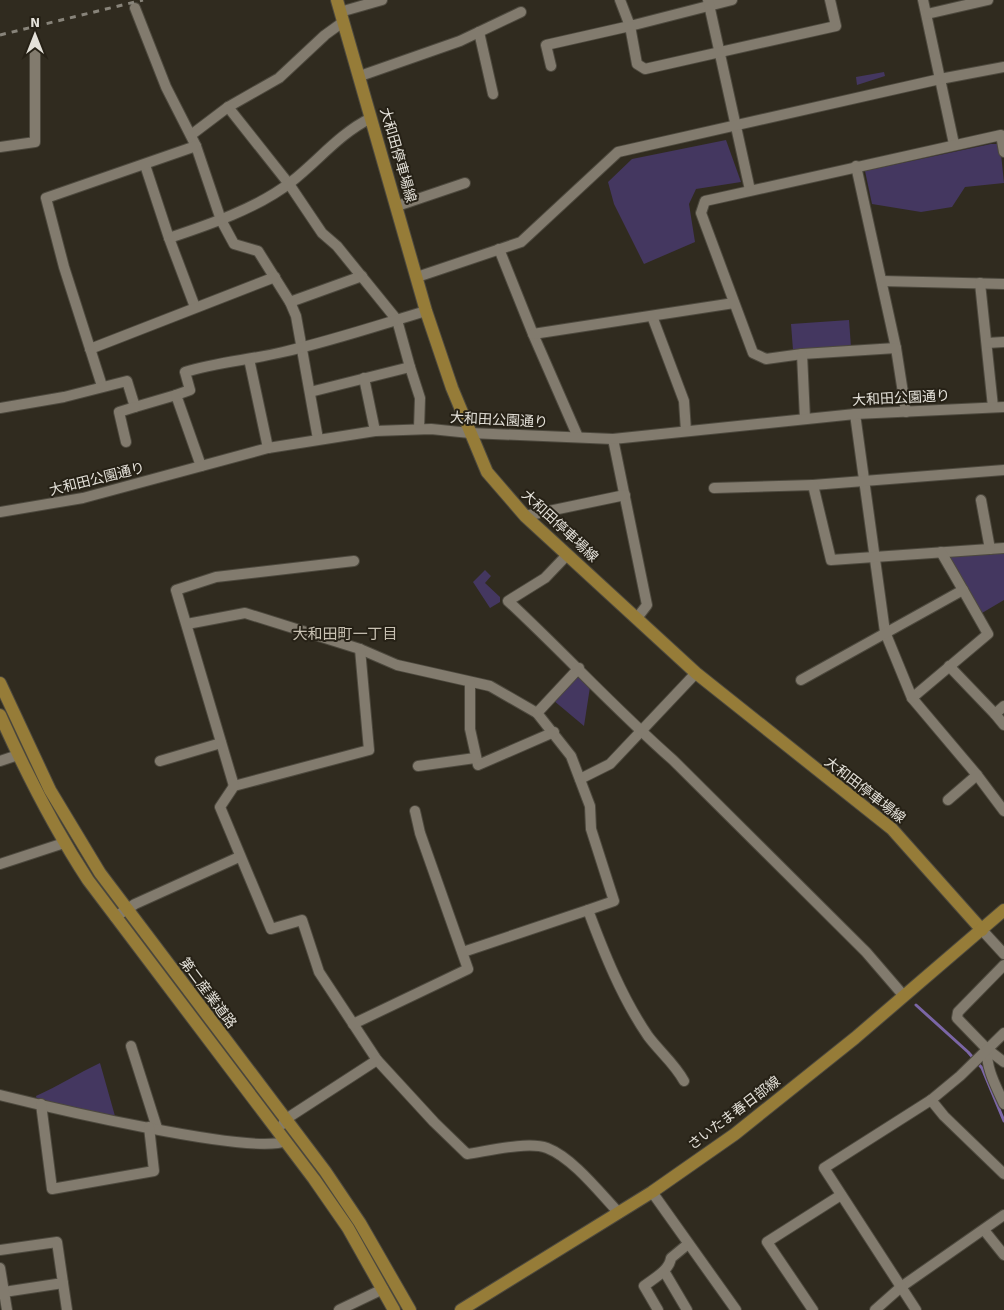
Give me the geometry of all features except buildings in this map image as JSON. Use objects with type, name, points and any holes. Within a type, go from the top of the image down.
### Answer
[{"type":"main road","name":"大和田停車場線","points":[[340,12],[360,76],[426,311],[470,433],[488,472],[525,516],[696,673],[892,829],[982,930]]},
{"type":"main road","name":"第二産業道路","points":[[0,683],[30,750],[67,820],[126,909],[344,1198],[410,1310]]},
{"type":"main road","name":"第二産業道路","points":[[0,715],[18,755],[64,843],[114,917],[333,1205],[394,1310]]},
{"type":"main road","name":"さいたま春日部線","points":[[461,1310],[652,1192],[735,1134],[855,1038],[1004,910]]},
{"type":"street","points":[[191,135],[228,107],[279,78],[324,35],[340,12],[382,0]]},
{"type":"street","points":[[620,0],[630,26],[637,64],[644,70],[836,26],[830,0]]},
{"type":"street","points":[[551,66],[546,45],[630,26],[708,3],[732,0]]},
{"type":"street","points":[[923,0],[954,144]]},
{"type":"street","points":[[927,14],[988,0]]},
{"type":"street","points":[[708,3],[750,190]]},
{"type":"street","points":[[135,8],[166,87],[196,146],[221,220],[234,244],[258,251],[290,302],[296,316],[318,439]]},
{"type":"street","points":[[360,76],[460,41],[521,12]]},
{"type":"street","points":[[479,32],[494,94]]},
{"type":"street","points":[[0,147],[35,142],[35,47]]},
{"type":"street","points":[[417,277],[521,242],[618,152],[940,79],[1004,67]]},
{"type":"street","points":[[228,107],[289,184],[322,233],[362,276],[396,320],[420,398],[419,429]]},
{"type":"street","points":[[169,238],[221,220],[289,184],[351,127],[371,118]]},
{"type":"street","points":[[896,348],[802,354],[766,359],[753,353],[701,213],[705,201],[954,144],[1002,135],[1004,152]]},
{"type":"street","points":[[102,386],[64,267],[46,198],[196,146]]},
{"type":"street","points":[[145,165],[195,308]]},
{"type":"street","points":[[856,166],[896,348],[906,412]]},
{"type":"street","points":[[397,206],[465,183]]},
{"type":"street","points":[[500,249],[533,334],[578,438]]},
{"type":"street","points":[[290,302],[362,276]]},
{"type":"street","points":[[90,349],[275,277]]},
{"type":"street","points":[[882,281],[1004,284]]},
{"type":"street","points":[[980,283],[987,343],[999,407]]},
{"type":"street","points":[[533,334],[734,303]]},
{"type":"street","points":[[126,442],[119,412],[190,390],[185,372],[205,366],[302,348],[426,311]]},
{"type":"street","points":[[652,316],[684,401],[686,431]]},
{"type":"street","points":[[987,343],[1004,342]]},
{"type":"street","points":[[802,354],[805,419]]},
{"type":"street","points":[[249,359],[268,448]]},
{"type":"street","points":[[310,392],[410,367]]},
{"type":"street","points":[[364,378],[375,431]]},
{"type":"street","points":[[0,408],[64,396],[127,381],[135,407]]},
{"type":"street","points":[[176,395],[201,466]]},
{"type":"street","name":"大和田公園通り","points":[[0,512],[83,498],[268,448],[375,431],[419,429],[613,439],[855,414],[999,407]]},
{"type":"street","points":[[855,414],[885,632],[912,698],[977,775],[1004,811]]},
{"type":"street","points":[[613,439],[647,604],[637,618]]},
{"type":"street","points":[[714,488],[813,485],[1004,470]]},
{"type":"street","points":[[813,485],[831,560],[1004,548]]},
{"type":"street","points":[[525,516],[625,495]]},
{"type":"street","points":[[981,500],[990,549]]},
{"type":"street","points":[[912,698],[988,634],[941,552]]},
{"type":"street","points":[[568,555],[545,578],[508,601],[579,668],[641,732],[673,760],[866,952],[903,995]]},
{"type":"street","points":[[234,786],[176,590],[216,578],[354,561]]},
{"type":"street","points":[[801,680],[963,590]]},
{"type":"street","points":[[187,624],[245,613],[360,649],[397,666],[490,686],[538,713],[554,732],[571,756],[590,806],[591,829],[614,901],[463,952]]},
{"type":"street","points":[[360,649],[369,750],[234,786],[220,807],[270,929],[302,920],[319,972],[377,1060],[434,1122],[467,1154],[529,1147],[546,1148],[558,1154],[584,1176],[619,1213]]},
{"type":"street","points":[[949,666],[1004,725]]},
{"type":"street","points":[[538,713],[579,668]]},
{"type":"street","points":[[580,779],[610,764],[696,673]]},
{"type":"street","points":[[470,682],[470,729],[478,766],[554,732]]},
{"type":"street","points":[[995,714],[1004,706]]},
{"type":"street","points":[[160,761],[221,742]]},
{"type":"street","points":[[0,761],[18,755]]},
{"type":"street","points":[[418,766],[475,758]]},
{"type":"street","points":[[948,800],[977,775]]},
{"type":"street","points":[[353,1024],[468,969],[420,833],[415,811]]},
{"type":"street","points":[[0,864],[64,843]]},
{"type":"street","points":[[114,917],[126,909],[239,857]]},
{"type":"street","points":[[588,910],[624,995],[648,1036],[684,1081]]},
{"type":"street","points":[[982,930],[1004,954]]},
{"type":"street","points":[[1004,965],[958,1012],[957,1018],[987,1049],[1004,1062]]},
{"type":"street","points":[[916,1310],[824,1168],[931,1100],[1004,1033]]},
{"type":"street","points":[[40,1104],[52,1189],[154,1171],[153,1127],[131,1046]]},
{"type":"street","points":[[987,1049],[987,1060],[1001,1088],[1004,1104]]},
{"type":"street","points":[[0,1095],[244,1144],[278,1145],[286,1119],[377,1060]]},
{"type":"street","points":[[931,1100],[944,1116],[1004,1174]]},
{"type":"street","points":[[652,1192],[736,1310]]},
{"type":"street","points":[[813,1310],[767,1242],[841,1195]]},
{"type":"street","points":[[875,1310],[901,1287],[1004,1215]]},
{"type":"street","points":[[984,1230],[1004,1255]]},
{"type":"street","points":[[0,1250],[57,1242],[67,1310]]},
{"type":"street","points":[[658,1310],[644,1286],[664,1271],[670,1265],[671,1258],[688,1244]]},
{"type":"street","points":[[0,1268],[7,1310]]},
{"type":"street","points":[[664,1271],[687,1310]]},
{"type":"street","points":[[4,1292],[64,1283]]},
{"type":"street","points":[[339,1310],[382,1289]]},
{"type":"shaded area","points":[[884,72],[885,76],[857,85],[856,77]]},
{"type":"shaded area","points":[[726,140],[741,182],[696,189],[689,204],[695,242],[644,264],[614,204],[608,182],[632,159]]},
{"type":"shaded area","points":[[991,144],[1000,144],[1004,183],[965,187],[952,207],[921,212],[872,204],[865,171]]},
{"type":"shaded area","points":[[849,320],[851,347],[793,350],[791,324]]},
{"type":"shaded area","points":[[1004,550],[1004,600],[982,613],[950,557],[952,554]]},
{"type":"shaded area","points":[[485,570],[491,576],[485,583],[500,597],[500,602],[490,608],[473,582]]},
{"type":"shaded area","points":[[577,675],[590,687],[584,726],[553,700]]},
{"type":"shaded area","points":[[100,1063],[115,1116],[37,1100],[36,1096]]},
{"type":"waterway","points":[[916,1005],[968,1052],[982,1068],[1004,1121]]},
{"type":"railway","points":[[0,35],[143,0]]},
{"type":"district","name":"大和田町一丁目","points":[[345,634]]}]
